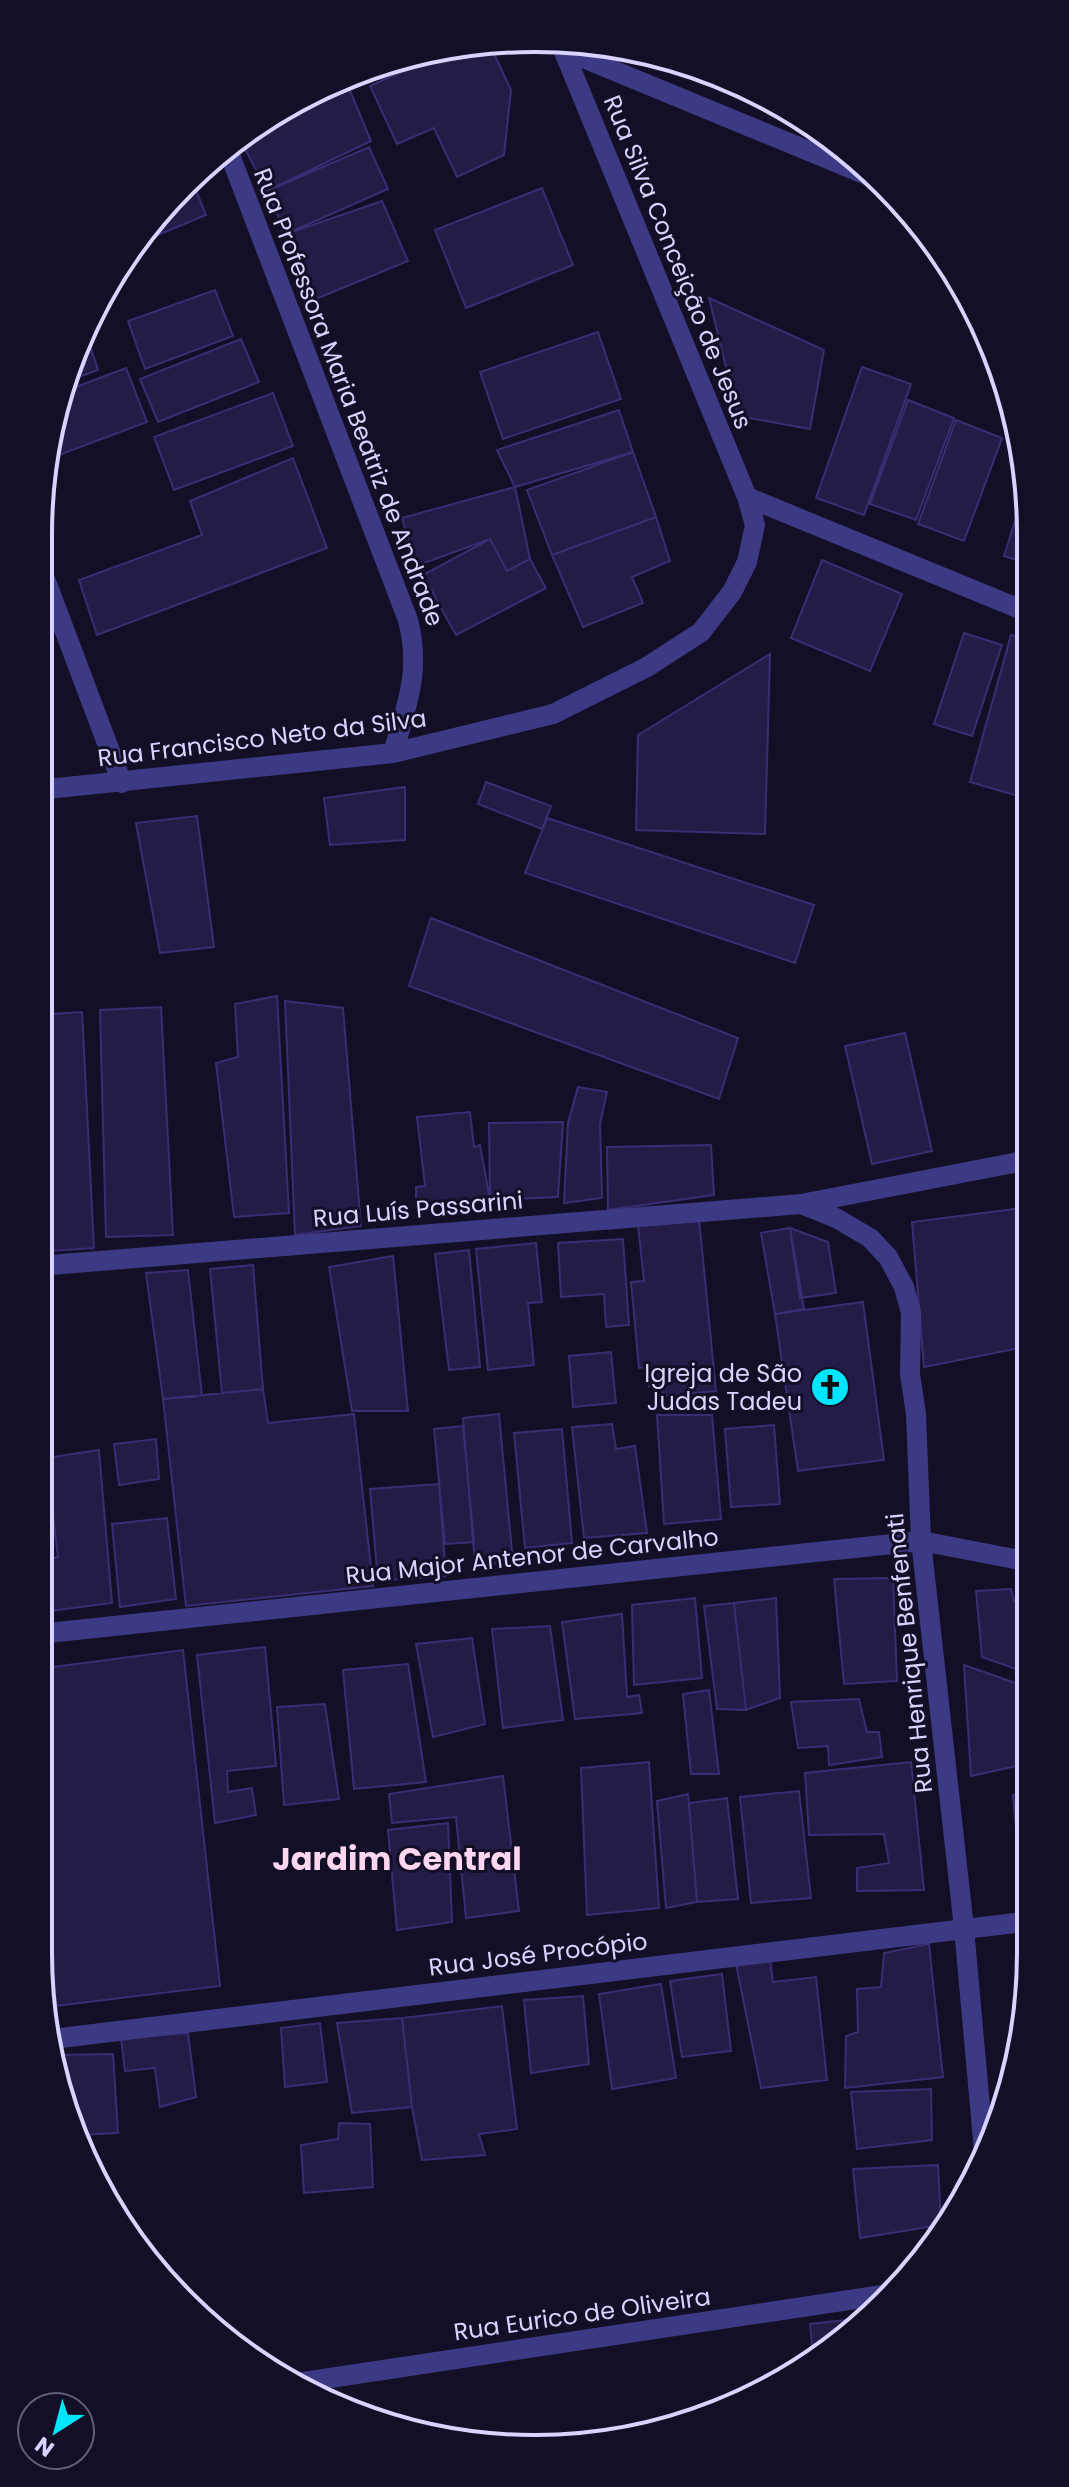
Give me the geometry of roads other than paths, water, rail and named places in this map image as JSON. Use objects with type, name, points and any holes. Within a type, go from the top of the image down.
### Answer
[{"type":"street","name":"Rua Silva Conceição de Jesus","points":[[565,53],[747,497]]},
{"type":"street","points":[[575,54],[846,166]]},
{"type":"street","name":"Rua Professora Maria Beatriz de Andrade","points":[[232,159],[408,620],[414,645],[414,674],[393,753]]},
{"type":"street","points":[[747,497],[1017,608]]},
{"type":"street","name":"Rua Francisco Neto da Silva","points":[[52,789],[393,753],[553,714],[647,667],[701,632],[732,592],[747,562],[755,525],[747,497]]},
{"type":"street","points":[[52,597],[122,783]]},
{"type":"street","name":"Rua Luís Passarini","points":[[52,1265],[801,1204],[1017,1162]]},
{"type":"street","name":"Rua Henrique Benfenati","points":[[801,1204],[836,1218],[870,1238],[888,1257],[904,1287],[911,1313],[910,1374],[916,1414],[921,1541],[964,1928],[982,2131]]},
{"type":"street","name":"Rua Major Antenor de Carvalho","points":[[52,1633],[921,1541],[1017,1559]]},
{"type":"street","name":"Rua José Procópio","points":[[60,2038],[1017,1922]]},
{"type":"street","name":"Rua Eurico de Oliveira","points":[[313,2381],[874,2296]]},
{"type":"place","name":"Igreja de São Judas Tadeu","points":[[830,1387]]},
{"type":"district","name":"Jardim Central","points":[[397,1858]]}]
